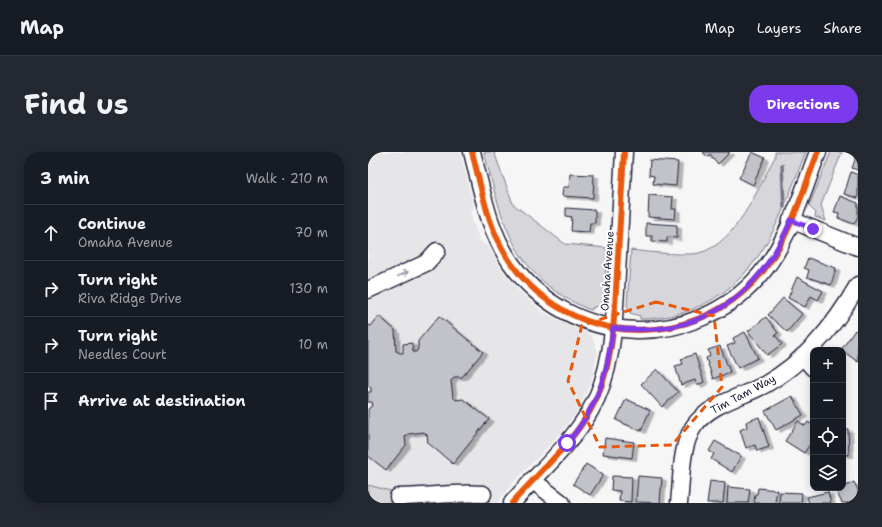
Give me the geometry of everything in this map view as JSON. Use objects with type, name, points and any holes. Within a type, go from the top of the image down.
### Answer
[{"type":"street","points":[[472,152],[491,222],[502,247],[517,271],[538,292],[560,308],[578,318],[613,328],[635,330],[665,328],[685,324],[715,312],[737,297],[760,275],[779,247],[818,152]]},
{"type":"street","name":"Omaha Avenue","points":[[512,503],[576,433],[596,400],[606,372],[613,328],[624,152]]},
{"type":"street","points":[[791,220],[858,247]]},
{"type":"street","points":[[368,290],[426,263],[437,251]]},
{"type":"street","name":"Tim Tam Way","points":[[679,503],[684,455],[687,442],[694,426],[711,410],[808,362],[858,285]]},
{"type":"street","points":[[532,480],[562,503]]},
{"type":"street","points":[[398,497],[418,497],[462,492],[483,494]]},
{"type":"highlighted area","points":[[656,302],[714,316],[722,387],[672,445],[600,447],[568,381],[582,325]]},
{"type":"shaded area","points":[[368,152],[460,152],[474,207],[470,213],[480,241],[489,247],[502,270],[519,291],[540,310],[591,335],[598,352],[591,382],[578,410],[563,431],[513,483],[497,503],[368,503]]},
{"type":"shaded area","points":[[484,152],[494,152],[513,204],[565,244],[607,248],[604,298],[600,305],[592,308],[592,310],[563,296],[543,281],[527,264],[515,246],[505,225]]},
{"type":"shaded area","points":[[775,152],[806,152],[779,219],[769,239],[756,259],[742,276],[724,292],[702,305],[687,311],[664,317],[648,319],[640,319],[640,316],[630,313],[627,305],[631,250],[655,253],[693,254],[712,248],[724,239],[735,227],[753,199],[775,157]]},
{"type":"shaded area","points":[[831,152],[842,152],[821,205],[826,221],[815,217],[816,213],[809,206]]},
{"type":"shaded area","points":[[368,485],[398,493],[397,503],[368,503]]},
{"type":"building","points":[[703,152],[730,152],[718,164],[710,154],[707,157]]},
{"type":"building","points":[[752,152],[765,158],[753,185],[739,178]]},
{"type":"building","points":[[858,152],[858,170],[852,168]]},
{"type":"building","points":[[650,160],[678,162],[676,186],[653,184],[654,176],[649,175]]},
{"type":"building","points":[[851,172],[858,175],[858,198],[844,194]]},
{"type":"building","points":[[570,174],[594,175],[593,198],[562,196],[563,187],[569,187]]},
{"type":"building","points":[[649,195],[673,197],[672,209],[676,209],[675,219],[648,217]]},
{"type":"building","points":[[840,196],[858,203],[858,216],[854,224],[838,218],[839,213],[834,212]]},
{"type":"building","points":[[566,208],[595,210],[595,223],[590,223],[589,232],[571,231],[572,217],[566,216]]},
{"type":"building","points":[[646,223],[677,225],[677,238],[667,237],[667,242],[652,241],[652,236],[646,236]]},
{"type":"building","points":[[808,258],[836,268],[831,285],[807,277],[809,270],[804,268]]},
{"type":"building","points":[[797,277],[823,291],[818,300],[811,296],[805,307],[788,298]]},
{"type":"building","points":[[783,298],[802,314],[787,332],[768,315]]},
{"type":"building","points":[[379,316],[395,330],[396,351],[400,353],[403,353],[403,344],[412,343],[413,352],[416,352],[418,349],[418,341],[439,316],[483,352],[462,377],[454,377],[451,381],[453,397],[456,400],[463,399],[489,419],[453,464],[428,443],[427,435],[424,432],[408,434],[405,437],[406,445],[386,470],[368,456],[368,409],[373,405],[372,402],[368,402],[368,392],[371,392],[371,388],[368,386],[368,325],[371,326]]},
{"type":"building","points":[[766,317],[778,333],[775,335],[782,344],[767,355],[748,331]]},
{"type":"building","points":[[855,330],[858,332],[858,362],[846,354],[846,347],[843,347]]},
{"type":"building","points":[[745,332],[758,358],[738,368],[727,346],[735,343],[733,338]]},
{"type":"building","points":[[720,346],[730,372],[713,379],[706,358],[710,356],[708,350]]},
{"type":"building","points":[[695,354],[704,382],[697,385],[695,380],[681,385],[675,366],[683,364],[681,359]]},
{"type":"building","points":[[657,369],[678,392],[662,407],[641,384]]},
{"type":"building","points":[[792,396],[803,415],[776,430],[765,411]]},
{"type":"building","points":[[626,399],[650,410],[641,431],[616,420]]},
{"type":"building","points":[[759,417],[769,447],[757,451],[755,445],[746,448],[740,430],[747,427],[746,422]]},
{"type":"building","points":[[798,421],[805,426],[808,422],[810,423],[810,444],[804,453],[785,441]]},
{"type":"building","points":[[846,429],[848,429],[849,455],[846,455]]},
{"type":"building","points":[[605,438],[634,442],[632,458],[603,454]]},
{"type":"building","points":[[715,441],[741,456],[732,472],[711,459],[714,454],[709,451]]},
{"type":"building","points":[[586,464],[603,475],[590,495],[573,484]]},
{"type":"building","points":[[612,476],[632,477],[631,502],[619,501],[620,491],[611,490]]},
{"type":"building","points":[[638,476],[662,478],[660,503],[636,502]]},
{"type":"building","points":[[710,481],[725,483],[723,503],[707,503]]},
{"type":"building","points":[[854,482],[858,490],[858,503],[842,503],[836,491],[846,491],[846,486]]},
{"type":"building","points":[[728,487],[750,489],[748,503],[727,503]]},
{"type":"building","points":[[758,488],[777,490],[775,503],[754,503],[755,494],[757,494]]},
{"type":"building","points":[[780,492],[802,493],[801,503],[779,503]]},
{"type":"building","points":[[828,492],[831,503],[809,503],[807,497]]},
{"type":"waterway","points":[[782,165],[784,207]]},
{"type":"cycle path","points":[[472,152],[491,223],[497,237],[511,263],[536,291],[565,311],[598,324],[632,330],[667,328],[701,318],[732,300],[760,275],[770,262],[787,232],[818,152]]},
{"type":"cycle path","points":[[512,503],[563,448],[582,424],[598,395],[604,379],[611,344],[615,308],[624,152]]},
{"type":"route","points":[[567,443],[576,433],[590,412],[600,392],[609,358],[613,328],[654,330],[685,324],[715,312],[737,297],[760,275],[779,247],[791,220],[813,229]]}]
